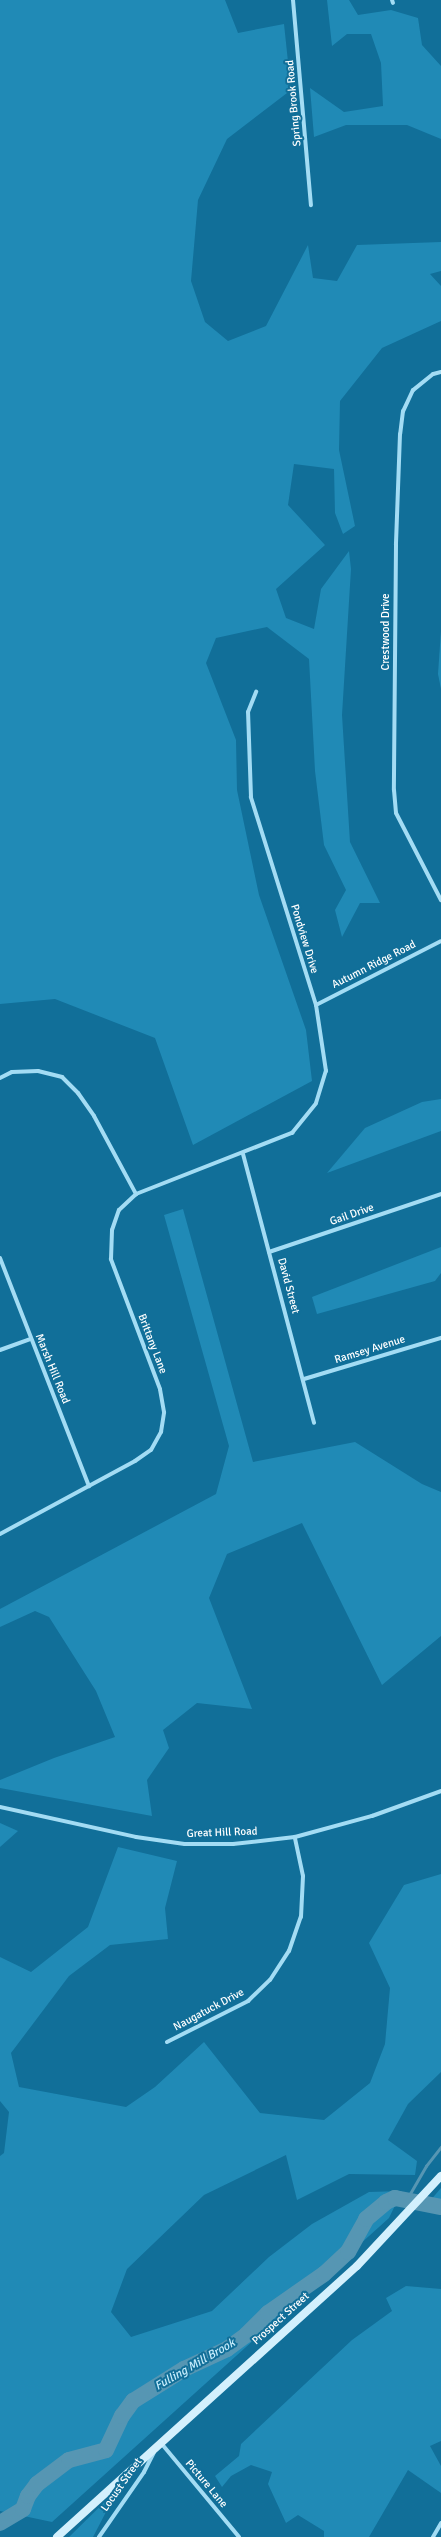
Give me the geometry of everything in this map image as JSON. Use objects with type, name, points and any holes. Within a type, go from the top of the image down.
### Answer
[{"type":"main road","name":"Prospect Street","points":[[58,2537],[160,2442],[357,2266],[416,2205],[441,2176]]},
{"type":"street","name":"Spring Brook Road","points":[[293,0],[311,205]]},
{"type":"street","name":"Crestwood Drive","points":[[441,372],[433,374],[413,390],[403,411],[400,434],[396,545],[394,790],[396,813],[441,900]]},
{"type":"street","name":"Pondview Drive","points":[[242,1154],[292,1133],[316,1102],[326,1071],[316,1005],[251,797],[248,712],[256,692]]},
{"type":"street","name":"Autumn Ridge Road","points":[[316,1005],[441,940]]},
{"type":"street","points":[[0,1078],[12,1072],[38,1071],[62,1077],[78,1093],[94,1116],[136,1194]]},
{"type":"street","name":"Brittany Lane","points":[[0,1534],[89,1486],[151,1450],[161,1432],[164,1412],[160,1389],[111,1260],[112,1230],[119,1210],[136,1194],[242,1154]]},
{"type":"street","name":"David Street","points":[[242,1154],[304,1379],[314,1423]]},
{"type":"street","name":"Gail Drive","points":[[269,1252],[441,1194]]},
{"type":"street","name":"Marsh Hill Road","points":[[0,1258],[30,1339],[89,1486]]},
{"type":"street","name":"Ramsey Avenue","points":[[304,1379],[441,1338]]},
{"type":"street","points":[[0,1350],[30,1339]]},
{"type":"street","name":"Great Hill Road","points":[[0,1806],[86,1828],[185,1844],[233,1844],[295,1837],[372,1816],[441,1791]]},
{"type":"street","name":"Naugatuck Drive","points":[[167,2042],[248,2001],[270,1980],[289,1952],[301,1917],[302,1876],[295,1837]]},
{"type":"street","name":"Picture Lane","points":[[160,2442],[239,2537]]},
{"type":"street","name":"Locust Street","points":[[99,2537],[144,2472],[160,2442]]},
{"type":"street","points":[[433,2537],[441,2523]]},
{"type":"shaded area","points":[[0,0],[225,0],[238,33],[284,24],[291,90],[227,139],[198,200],[191,281],[205,322],[228,341],[266,326],[308,245],[313,278],[337,281],[357,245],[441,242],[441,271],[430,274],[441,286],[441,321],[382,348],[340,401],[339,450],[355,526],[343,534],[335,513],[334,469],[294,464],[288,505],[325,545],[276,589],[286,618],[314,629],[321,589],[349,551],[351,569],[342,715],[350,842],[380,903],[360,903],[342,937],[335,910],[346,890],[324,845],[315,771],[309,659],[267,627],[216,638],[206,663],[236,740],[237,790],[259,895],[306,1030],[312,1081],[193,1145],[155,1038],[55,999],[0,1004]]},
{"type":"shaded area","points":[[327,0],[349,0],[358,15],[391,10],[418,18],[422,45],[441,66],[441,139],[407,125],[346,125],[314,137],[310,88],[344,112],[383,106],[381,63],[371,34],[347,34],[332,46]]},
{"type":"shaded area","points":[[441,631],[441,689],[438,674]]},
{"type":"shaded area","points":[[441,1099],[441,1131],[327,1173],[365,1128],[422,1102]]},
{"type":"shaded area","points":[[183,1209],[253,1462],[355,1442],[422,1484],[441,1492],[441,1636],[382,1685],[302,1523],[227,1554],[209,1598],[252,1709],[197,1703],[163,1730],[169,1748],[147,1780],[152,1816],[0,1788],[0,1780],[54,1758],[115,1737],[96,1691],[49,1617],[35,1611],[0,1627],[0,1609],[216,1494],[229,1446],[164,1215]]},
{"type":"shaded area","points":[[441,1247],[441,1273],[435,1281],[317,1314],[312,1297]]},
{"type":"shaded area","points":[[0,1823],[18,1831],[0,1847]]},
{"type":"shaded area","points":[[118,1847],[177,1861],[165,1908],[168,1939],[110,1945],[69,1976],[11,2053],[19,2087],[126,2107],[155,2087],[204,2042],[260,2113],[324,2120],[370,2083],[385,2044],[390,1988],[369,1943],[404,1885],[441,1874],[441,2072],[408,2104],[388,2140],[417,2161],[415,2175],[349,2174],[297,2200],[286,2155],[204,2195],[127,2269],[111,2312],[131,2337],[212,2311],[269,2257],[312,2224],[369,2192],[402,2191],[389,2218],[52,2522],[0,2511],[0,2156],[4,2153],[9,2112],[0,2101],[0,1957],[31,1972],[88,1927]]},
{"type":"shaded area","points":[[441,2188],[441,2209],[424,2208]]},
{"type":"shaded area","points":[[406,2286],[441,2289],[441,2441],[430,2446],[441,2466],[441,2493],[408,2470],[369,2537],[324,2537],[324,2531],[298,2515],[286,2523],[268,2484],[272,2472],[251,2465],[231,2476],[222,2487],[215,2476],[239,2456],[241,2444],[352,2340],[392,2311],[386,2298]]},
{"type":"shaded area","points":[[132,2475],[106,2512],[93,2537],[69,2537]]},
{"type":"waterway","points":[[407,2199],[426,2166],[441,2147]]},
{"type":"waterway","name":"Fulling Mill Brook","points":[[0,2523],[23,2509],[28,2496],[37,2484],[69,2460],[106,2450],[122,2416],[133,2401],[184,2369],[227,2349],[246,2335],[268,2313],[324,2274],[348,2252],[366,2219],[386,2202],[395,2198],[441,2207]]}]
